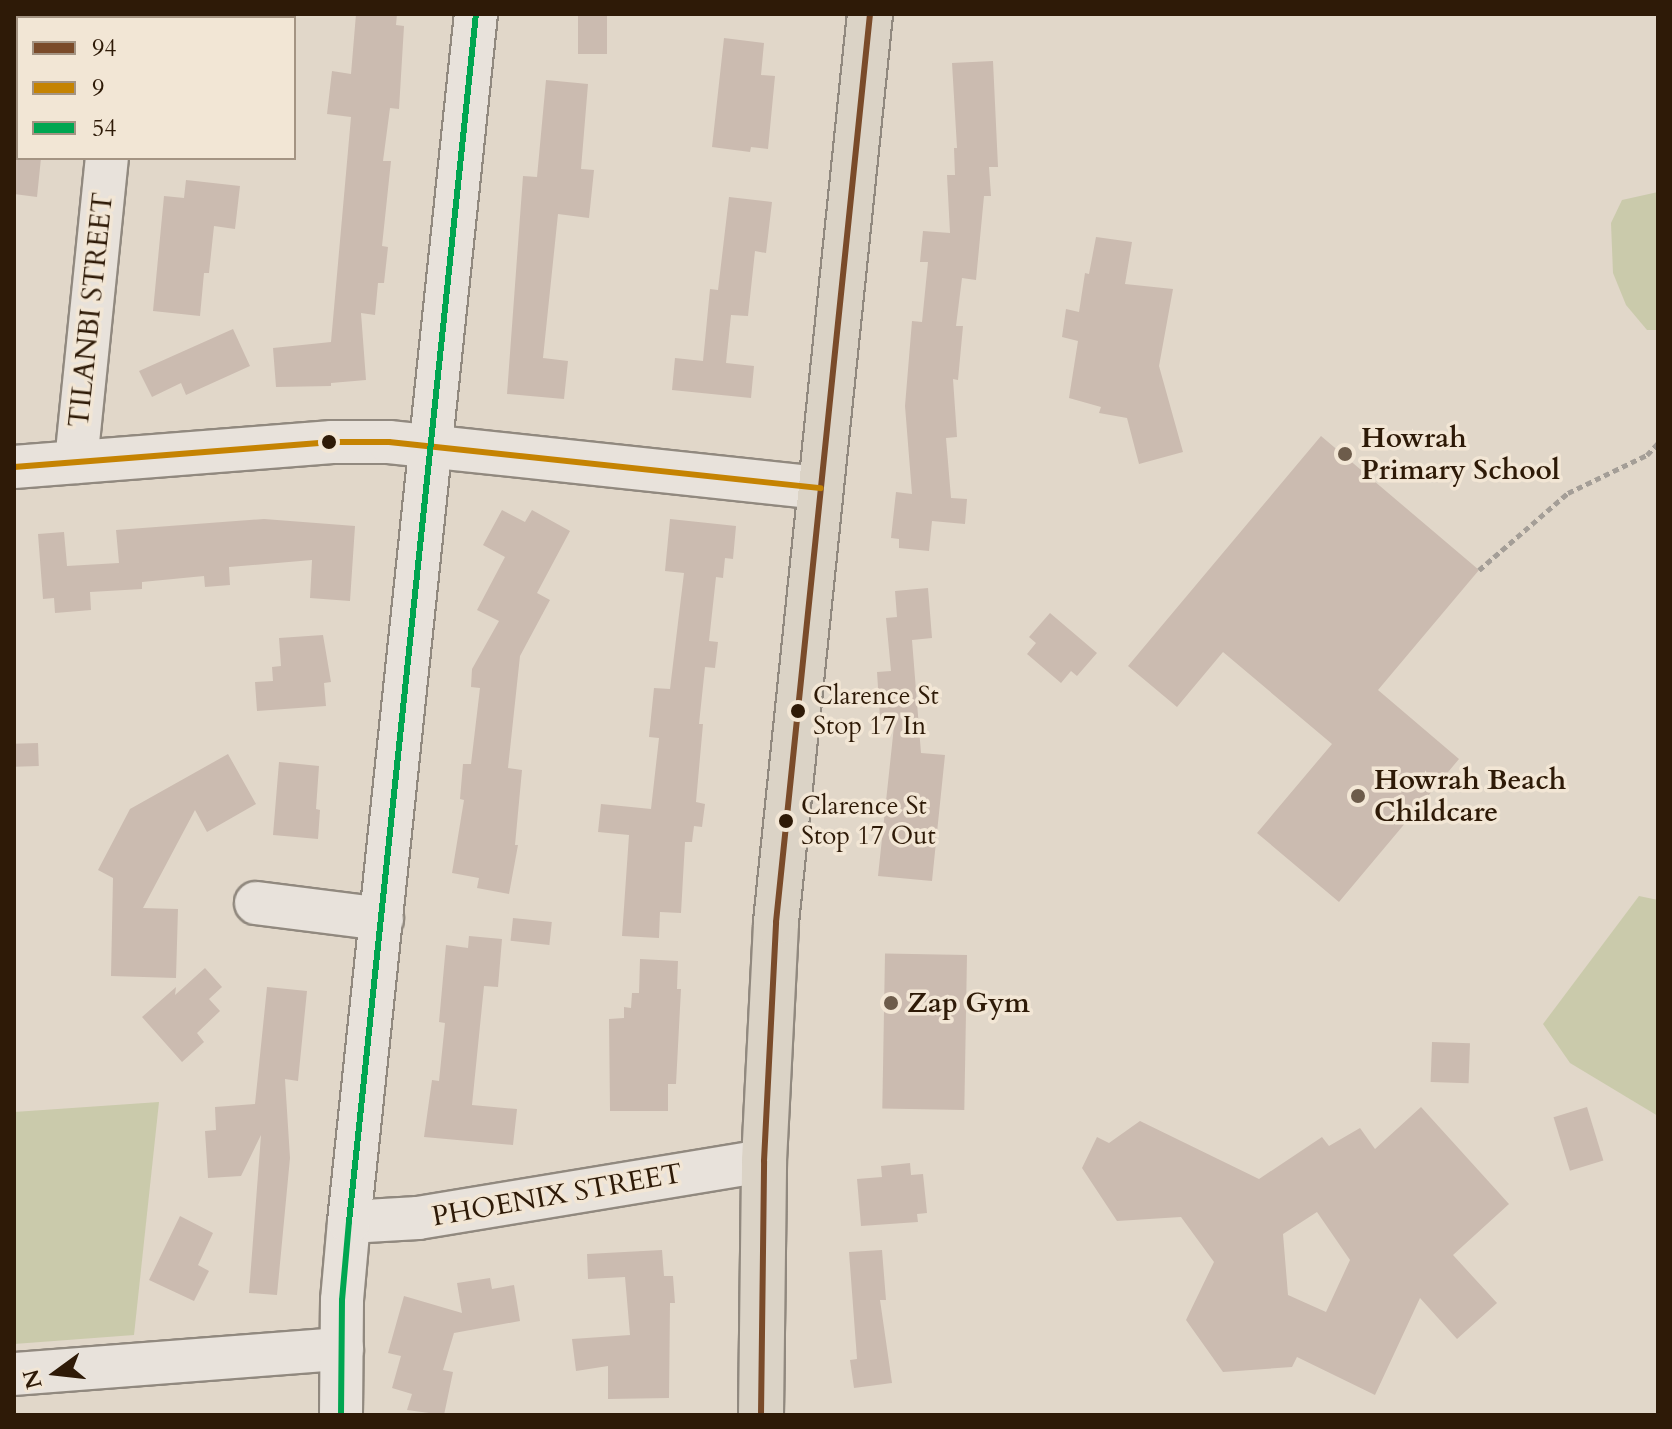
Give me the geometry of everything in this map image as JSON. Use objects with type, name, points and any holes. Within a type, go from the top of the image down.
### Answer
[{"type":"main road","points":[[761,1415],[764,1161],[776,922],[870,14]]},
{"type":"street","points":[[341,1415],[349,1222],[476,14]]},
{"type":"street","name":"TILANBI STREET","points":[[76,462],[107,160]]},
{"type":"street","points":[[14,467],[332,442],[430,446],[821,488]]},
{"type":"street","points":[[256,903],[382,919]]},
{"type":"street","name":"PHOENIX STREET","points":[[349,1222],[418,1218],[764,1161]]},
{"type":"street","points":[[14,1374],[342,1349]]},
{"type":"path","points":[[1479,570],[1568,493],[1647,455],[1658,443]]},
{"type":"green space","points":[[1658,192],[1658,330],[1647,330],[1626,305],[1613,273],[1611,223],[1622,200]]},
{"type":"green space","points":[[1639,896],[1658,900],[1658,1116],[1570,1063],[1543,1024]]},
{"type":"green space","points":[[159,1102],[134,1335],[14,1344],[14,1112]]},
{"type":"building","points":[[356,14],[397,14],[396,25],[404,26],[399,109],[390,108],[383,161],[391,161],[382,246],[388,247],[384,283],[378,283],[375,315],[361,313],[366,380],[331,383],[331,386],[276,387],[273,348],[331,342],[351,117],[327,114],[332,71],[351,74]]},
{"type":"building","points":[[578,14],[607,14],[607,54],[578,54]]},
{"type":"building","points":[[724,38],[764,43],[761,75],[775,76],[768,149],[751,147],[750,152],[712,147]]},
{"type":"building","points":[[993,61],[998,167],[989,167],[991,196],[984,196],[976,280],[962,278],[956,326],[963,326],[958,380],[953,379],[957,437],[946,438],[951,498],[967,499],[965,524],[932,521],[929,551],[899,548],[899,539],[891,538],[896,492],[912,494],[905,406],[912,321],[922,322],[928,262],[920,262],[923,231],[950,233],[947,175],[955,175],[954,148],[957,148],[952,63]]},
{"type":"building","points":[[546,80],[588,84],[581,169],[594,170],[589,218],[558,214],[543,358],[568,361],[564,399],[507,394],[523,176],[537,177]]},
{"type":"building","points":[[14,158],[41,160],[37,197],[14,194]]},
{"type":"building","points":[[186,180],[240,186],[235,229],[214,226],[209,273],[204,273],[200,316],[153,311],[164,196],[184,198]]},
{"type":"building","points":[[729,197],[772,202],[766,253],[755,251],[748,316],[731,315],[726,363],[754,366],[751,398],[672,390],[675,358],[703,361],[710,289],[718,290]]},
{"type":"building","points":[[1096,237],[1132,242],[1125,284],[1173,289],[1159,366],[1183,452],[1139,464],[1127,418],[1099,413],[1101,407],[1069,398],[1078,341],[1062,337],[1066,309],[1079,312],[1085,273],[1089,274]]},
{"type":"building","points":[[233,329],[250,366],[186,395],[181,383],[152,397],[139,371]]},
{"type":"building","name":"Howrah Primary School","points":[[1321,436],[1479,570],[1378,690],[1459,759],[1339,902],[1257,833],[1332,744],[1223,652],[1177,707],[1128,666]]},
{"type":"building","points":[[502,510],[525,522],[532,510],[570,531],[537,593],[550,600],[520,656],[508,768],[522,770],[515,845],[518,845],[509,894],[477,888],[479,878],[452,873],[464,800],[460,799],[463,764],[471,764],[480,688],[471,687],[472,669],[499,621],[477,610],[505,557],[483,545]]},
{"type":"building","points":[[264,519],[355,526],[350,601],[310,598],[312,560],[229,567],[230,585],[205,587],[204,576],[142,582],[142,589],[90,592],[91,610],[55,613],[54,598],[43,599],[38,534],[64,532],[67,566],[119,563],[116,530]]},
{"type":"building","points":[[670,519],[736,526],[733,559],[725,558],[723,578],[716,577],[709,641],[718,642],[715,668],[705,667],[696,802],[705,804],[702,827],[694,826],[692,842],[685,842],[681,913],[660,912],[659,938],[622,936],[629,835],[598,832],[601,804],[651,809],[659,738],[649,737],[654,688],[670,689],[684,573],[665,571]]},
{"type":"building","points":[[928,588],[932,638],[912,640],[921,753],[945,755],[932,881],[878,876],[895,717],[880,718],[877,672],[891,671],[886,618],[897,617],[895,591]]},
{"type":"building","points":[[1050,613],[1097,653],[1077,676],[1071,671],[1061,683],[1027,654],[1036,643],[1029,637]]},
{"type":"building","points":[[323,635],[331,682],[324,683],[326,706],[257,711],[255,682],[273,681],[272,667],[281,666],[279,638]]},
{"type":"building","points":[[38,743],[39,766],[15,767],[14,744]]},
{"type":"building","points":[[228,754],[256,804],[207,832],[195,810],[143,908],[178,909],[176,978],[111,976],[113,878],[98,870],[130,809]]},
{"type":"building","points":[[279,762],[319,766],[316,809],[320,810],[318,839],[273,835]]},
{"type":"building","points":[[513,918],[552,922],[549,945],[511,941]]},
{"type":"building","points":[[469,936],[502,939],[498,987],[484,986],[472,1105],[517,1109],[513,1145],[424,1137],[432,1080],[439,1081],[445,1023],[439,1022],[446,945],[468,948]]},
{"type":"building","points":[[885,954],[967,955],[964,1110],[882,1109]]},
{"type":"building","points":[[640,959],[678,961],[677,989],[681,989],[676,1084],[668,1084],[668,1111],[610,1111],[609,1019],[624,1018],[624,1007],[631,1008],[632,993],[639,993]]},
{"type":"building","points":[[205,968],[222,987],[209,999],[220,1011],[197,1033],[204,1042],[182,1062],[142,1017],[176,987],[175,995]]},
{"type":"building","points":[[267,987],[307,991],[298,1081],[285,1079],[290,1158],[277,1295],[249,1293],[261,1135],[241,1176],[208,1178],[205,1131],[216,1130],[215,1107],[255,1104]]},
{"type":"building","points":[[1432,1042],[1470,1043],[1469,1083],[1431,1082]]},
{"type":"building","points":[[1421,1107],[1509,1204],[1453,1255],[1497,1303],[1457,1339],[1420,1298],[1375,1395],[1297,1357],[1292,1367],[1223,1372],[1186,1320],[1214,1262],[1181,1217],[1117,1221],[1082,1168],[1097,1137],[1109,1143],[1140,1121],[1259,1179],[1322,1137],[1329,1146],[1360,1128],[1375,1149]],"holes":[[[1317,1212],[1350,1260],[1326,1312],[1288,1295],[1283,1234]]]},
{"type":"building","points":[[1587,1107],[1603,1161],[1570,1171],[1554,1117]]},
{"type":"building","points":[[910,1163],[911,1175],[923,1174],[927,1213],[917,1214],[918,1222],[861,1226],[857,1179],[882,1177],[881,1166]]},
{"type":"building","points":[[180,1216],[213,1233],[198,1265],[209,1271],[194,1301],[149,1280]]},
{"type":"building","points":[[662,1250],[664,1276],[673,1276],[675,1303],[670,1303],[669,1398],[608,1399],[608,1366],[576,1371],[572,1339],[630,1335],[625,1277],[588,1279],[587,1254]]},
{"type":"building","points":[[882,1250],[886,1300],[880,1300],[892,1383],[854,1388],[850,1360],[857,1359],[849,1252]]},
{"type":"building","points":[[490,1278],[492,1289],[514,1285],[520,1321],[454,1333],[443,1370],[453,1372],[444,1415],[407,1410],[412,1394],[392,1388],[401,1356],[388,1353],[404,1296],[462,1313],[457,1283]]},
{"type":"transit line","name":"54","points":[[341,1415],[342,1300],[349,1222],[476,14]]},
{"type":"transit line","name":"94","points":[[761,1415],[764,1161],[776,922],[870,14]]},
{"type":"transit line","name":"9","points":[[14,467],[332,442],[389,442],[821,488]]},
{"type":"place","name":"Howrah Primary School","points":[[1345,454]]},
{"type":"place","name":"Clarence St Stop 17 In","points":[[798,711]]},
{"type":"place","name":"Howrah Beach Childcare","points":[[1358,796]]},
{"type":"place","name":"Clarence St Stop 17 Out","points":[[786,821]]},
{"type":"place","name":"Zap Gym","points":[[891,1003]]}]
